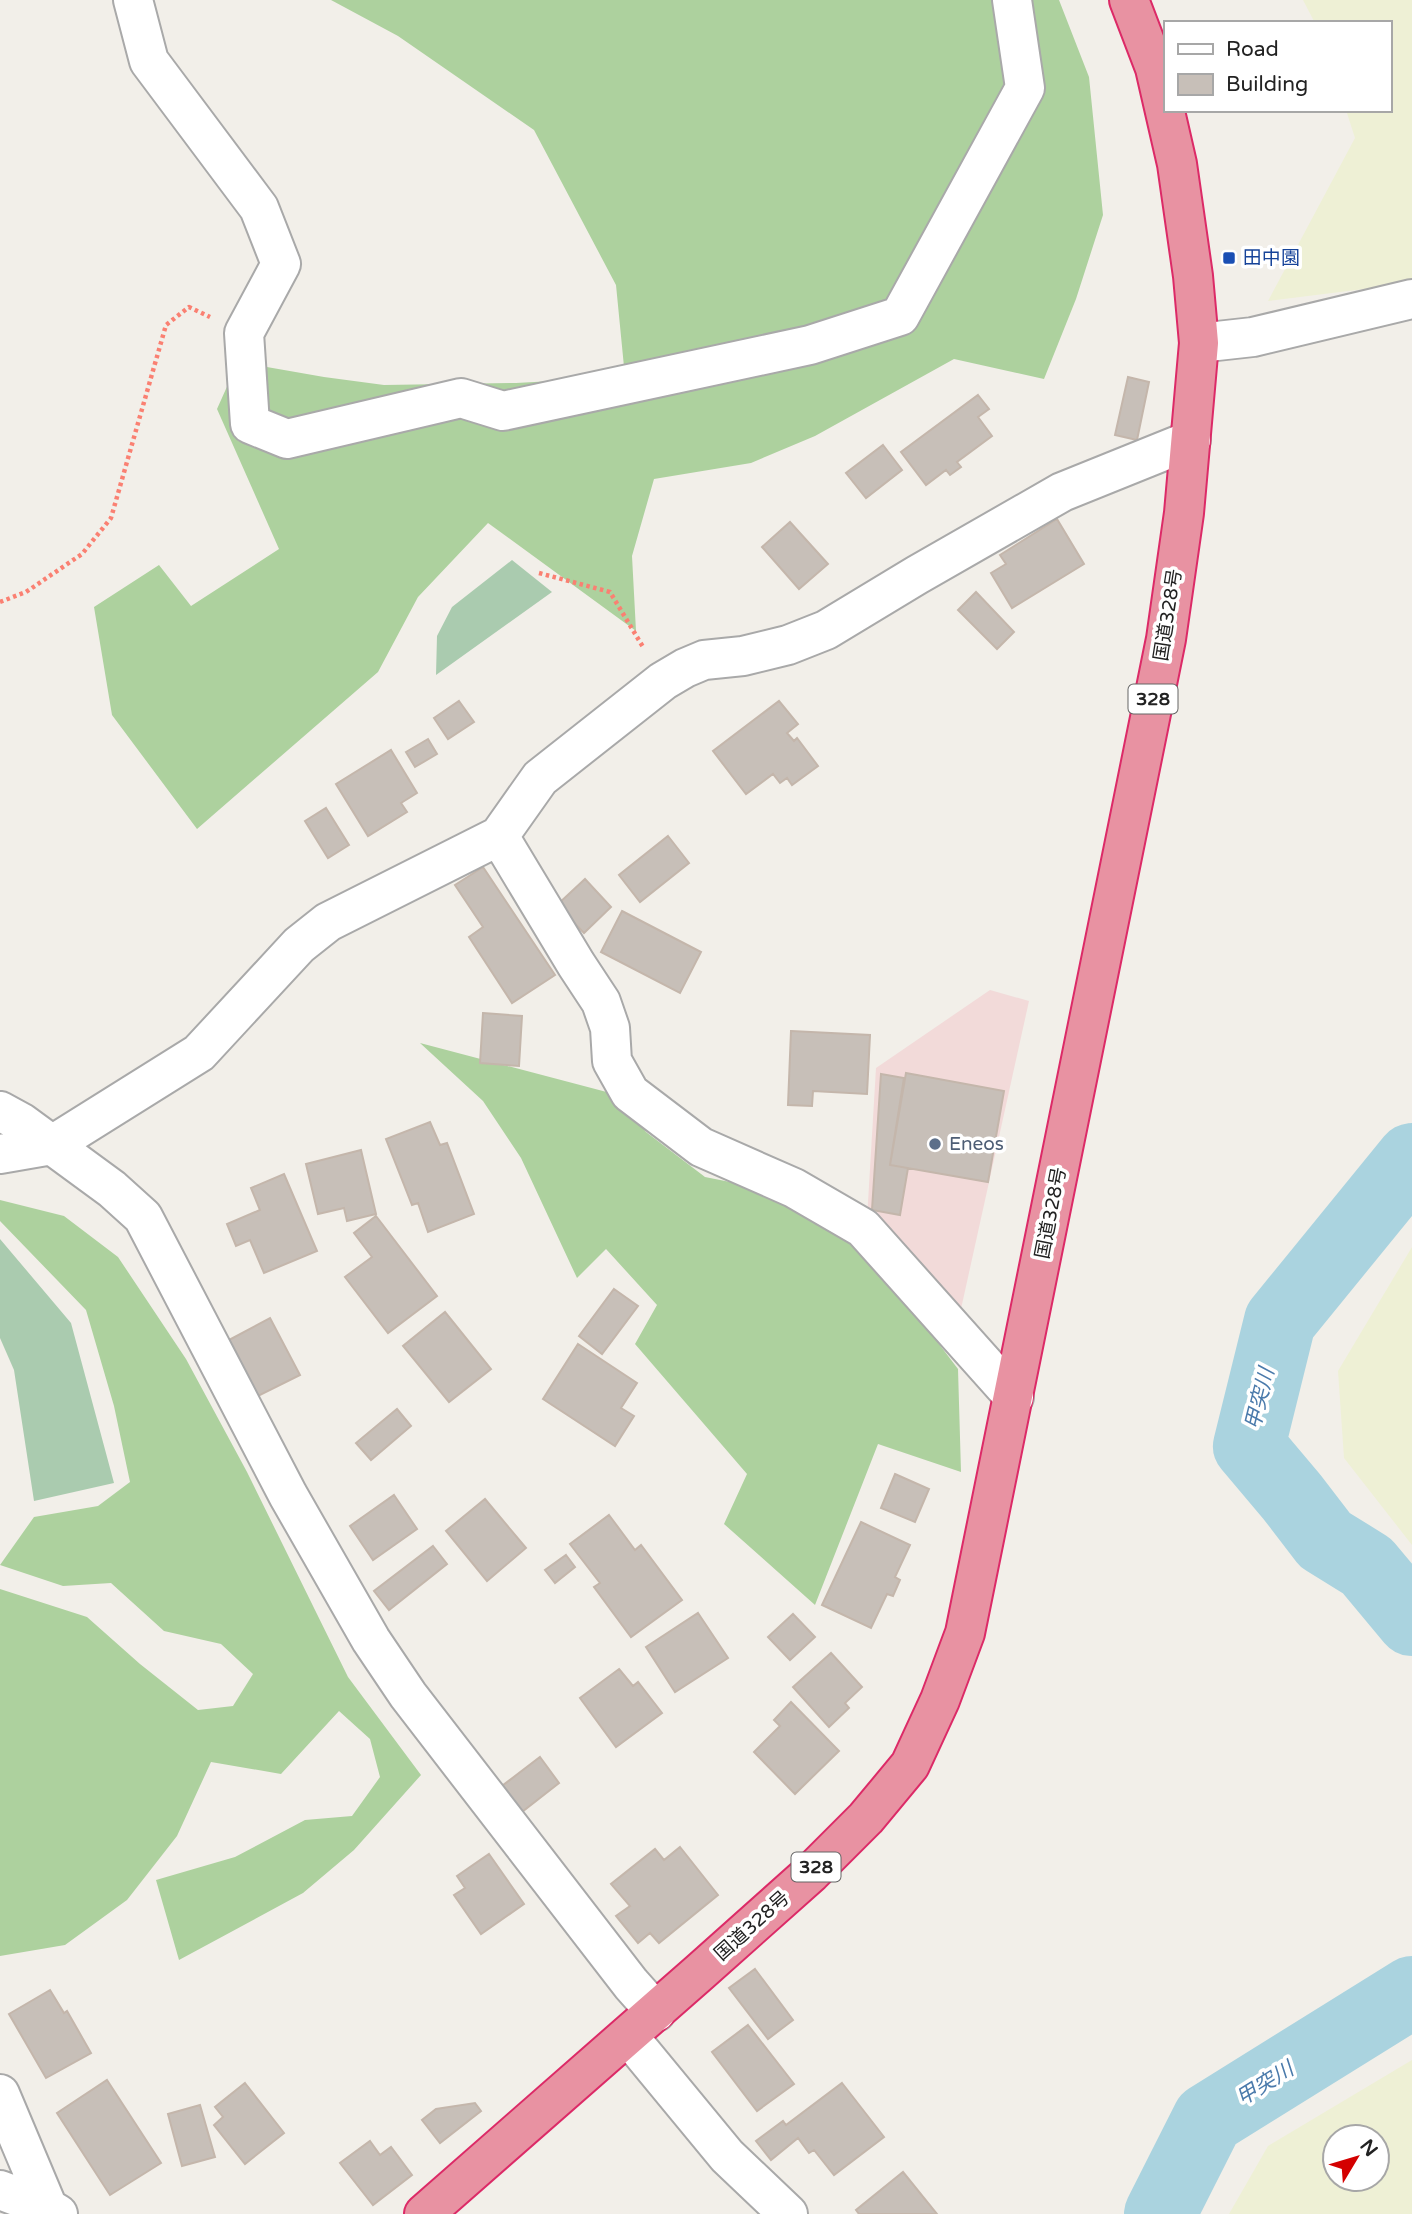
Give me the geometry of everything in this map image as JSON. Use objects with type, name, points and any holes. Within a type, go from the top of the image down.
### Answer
[{"type":"highway","name":"国道328号","points":[[1129,0],[1155,68],[1164,107]]},
{"type":"highway","name":"国道328号","points":[[424,2214],[642,2024],[820,1864],[866,1818],[910,1765],[940,1700],[965,1633],[1166,639],[1184,513],[1199,344],[1193,276],[1177,164],[1165,112]]},
{"type":"street","points":[[133,0],[149,61],[259,208],[281,264],[244,333],[250,424],[287,439],[461,398],[503,411],[810,345],[900,316],[1025,88],[1012,0]]},
{"type":"street","points":[[1199,344],[1253,337],[1412,299]]},
{"type":"street","points":[[0,1154],[52,1145],[199,1053],[299,945],[328,922],[499,836],[540,778],[663,681],[705,660],[755,654],[827,630],[1062,492],[1191,440]]},
{"type":"street","points":[[499,836],[601,1002],[610,1028],[612,1061],[631,1093],[701,1147],[794,1188],[863,1228],[1014,1397]]},
{"type":"street","points":[[0,1111],[112,1189],[143,1217],[288,1495],[370,1640],[408,1695],[631,1984],[642,2024],[727,2156],[788,2214]]},
{"type":"street","points":[[0,2094],[53,2211]]},
{"type":"street","points":[[0,2190],[53,2211]]},
{"type":"path","points":[[0,602],[26,592],[82,554],[111,518],[166,325],[189,307],[244,333]]},
{"type":"path","points":[[538,573],[610,592],[663,681]]},
{"type":"shaded area","name":"Eneos","points":[[990,990],[1029,1001],[959,1318],[867,1219],[876,1068]]},
{"type":"green space","points":[[331,0],[1059,0],[1089,77],[1103,215],[1076,299],[1044,379],[954,359],[815,436],[751,463],[654,479],[632,556],[636,631],[488,523],[418,597],[378,672],[197,829],[112,715],[94,607],[159,565],[191,606],[279,549],[217,409],[238,362],[384,385],[516,383],[625,377],[616,285],[534,130],[398,36]]},
{"type":"green space","points":[[1303,0],[1412,0],[1412,283],[1268,301],[1355,138],[1347,112],[1391,112],[1391,21],[1314,21]]},
{"type":"green space","points":[[512,560],[552,592],[436,675],[437,636],[452,607]]},
{"type":"green space","points":[[420,1043],[618,1095],[646,1132],[705,1177],[785,1193],[870,1253],[958,1369],[961,1472],[878,1444],[815,1605],[724,1524],[747,1474],[635,1344],[657,1305],[606,1249],[577,1278],[521,1158],[483,1101]]},
{"type":"green space","points":[[0,1200],[64,1216],[118,1257],[186,1359],[247,1472],[348,1677],[421,1775],[354,1850],[303,1893],[179,1960],[156,1880],[235,1857],[305,1820],[352,1816],[380,1777],[370,1739],[339,1711],[281,1774],[211,1762],[177,1836],[127,1900],[65,1945],[0,1956],[0,1589],[87,1617],[198,1710],[233,1706],[253,1674],[221,1644],[164,1631],[111,1583],[63,1586],[0,1565],[34,1517],[98,1506],[130,1482],[114,1406],[86,1310],[0,1221]]},
{"type":"green space","points":[[0,1239],[71,1323],[114,1483],[34,1501],[14,1370],[0,1338]]},
{"type":"green space","points":[[1412,1247],[1412,1545],[1344,1458],[1338,1371]]},
{"type":"green space","points":[[1412,2060],[1412,2214],[1229,2214],[1268,2146]]},
{"type":"building","points":[[1128,377],[1149,382],[1137,440],[1115,435]]},
{"type":"building","points":[[978,395],[989,409],[978,417],[992,436],[957,462],[961,467],[950,475],[946,470],[926,485],[901,452]]},
{"type":"building","points":[[883,445],[902,470],[866,498],[846,473]]},
{"type":"building","points":[[1057,519],[1084,564],[1012,608],[991,573],[1006,564],[1000,555]]},
{"type":"building","points":[[790,522],[828,564],[799,589],[762,547]]},
{"type":"building","points":[[976,592],[1014,632],[997,649],[958,610]]},
{"type":"building","points":[[459,701],[474,722],[448,739],[434,718]]},
{"type":"building","points":[[779,701],[798,724],[787,733],[794,741],[797,738],[818,766],[792,785],[787,778],[780,783],[773,774],[746,794],[713,751]]},
{"type":"building","points":[[428,739],[437,754],[415,767],[406,752]]},
{"type":"building","points":[[391,750],[417,793],[401,803],[407,812],[368,836],[336,784]]},
{"type":"building","points":[[326,808],[349,845],[328,858],[305,821]]},
{"type":"building","points":[[668,836],[689,863],[640,902],[619,875]]},
{"type":"building","points":[[483,867],[555,975],[512,1003],[469,937],[483,927],[455,885]]},
{"type":"building","points":[[585,879],[611,907],[584,933],[557,905]]},
{"type":"building","points":[[622,911],[701,952],[680,993],[601,952]]},
{"type":"building","points":[[483,1013],[522,1016],[519,1066],[480,1063]]},
{"type":"building","points":[[791,1031],[870,1035],[867,1094],[813,1091],[812,1106],[788,1105]]},
{"type":"building","points":[[906,1073],[1004,1091],[988,1182],[890,1165]]},
{"type":"building","points":[[881,1074],[904,1078],[890,1165],[908,1168],[900,1215],[872,1210]]},
{"type":"building","points":[[430,1122],[440,1145],[447,1143],[474,1214],[428,1232],[418,1203],[412,1205],[386,1139]]},
{"type":"building","points":[[361,1150],[376,1214],[347,1221],[344,1208],[318,1214],[306,1164]]},
{"type":"building","points":[[284,1174],[317,1251],[264,1273],[250,1240],[236,1246],[227,1224],[260,1210],[251,1188]]},
{"type":"building","points":[[376,1216],[437,1296],[388,1333],[345,1277],[372,1257],[354,1233]]},
{"type":"building","points":[[614,1289],[638,1306],[602,1354],[579,1336]]},
{"type":"building","points":[[445,1312],[491,1369],[449,1402],[403,1346]]},
{"type":"building","points":[[270,1318],[300,1375],[258,1396],[229,1340]]},
{"type":"building","points":[[578,1344],[637,1383],[621,1408],[634,1416],[615,1446],[543,1399]]},
{"type":"building","points":[[397,1409],[411,1426],[371,1460],[356,1443]]},
{"type":"building","points":[[895,1474],[929,1489],[915,1522],[881,1508]]},
{"type":"building","points":[[394,1495],[417,1529],[373,1560],[350,1526]]},
{"type":"building","points":[[485,1499],[526,1548],[487,1581],[446,1531]]},
{"type":"building","points":[[609,1515],[635,1550],[641,1545],[682,1600],[631,1637],[594,1587],[600,1583],[570,1544]]},
{"type":"building","points":[[861,1522],[910,1545],[895,1577],[900,1580],[893,1596],[887,1594],[871,1628],[822,1605]]},
{"type":"building","points":[[433,1546],[447,1564],[389,1610],[374,1591]]},
{"type":"building","points":[[566,1555],[575,1567],[555,1583],[545,1570]]},
{"type":"building","points":[[698,1613],[728,1658],[675,1692],[646,1647]]},
{"type":"building","points":[[793,1614],[815,1637],[790,1660],[768,1637]]},
{"type":"building","points":[[831,1653],[862,1687],[845,1703],[849,1708],[829,1727],[793,1687]]},
{"type":"building","points":[[619,1669],[633,1686],[638,1682],[662,1713],[616,1747],[580,1698]]},
{"type":"building","points":[[791,1702],[839,1751],[795,1794],[754,1752],[780,1726],[774,1720]]},
{"type":"building","points":[[540,1757],[559,1783],[518,1815],[498,1789]]},
{"type":"building","points":[[680,1847],[718,1895],[659,1943],[650,1933],[638,1943],[616,1916],[630,1906],[611,1884],[655,1849],[664,1860]]},
{"type":"building","points":[[489,1854],[524,1904],[481,1934],[454,1895],[465,1888],[457,1876]]},
{"type":"building","points":[[755,1969],[793,2020],[768,2039],[729,1988]]},
{"type":"building","points":[[50,1990],[64,2013],[67,2011],[91,2053],[46,2078],[9,2014]]},
{"type":"building","points":[[748,2025],[794,2084],[757,2111],[712,2052]]},
{"type":"building","points":[[107,2080],[161,2163],[110,2195],[57,2113]]},
{"type":"building","points":[[245,2083],[284,2133],[245,2164],[214,2125],[223,2117],[215,2107]]},
{"type":"building","points":[[842,2083],[884,2137],[834,2175],[814,2150],[809,2153],[798,2138],[771,2160],[756,2141],[783,2121],[786,2125]]},
{"type":"building","points":[[475,2103],[481,2111],[440,2143],[422,2120],[436,2109]]},
{"type":"building","points":[[200,2105],[215,2157],[182,2166],[168,2114]]},
{"type":"building","points":[[370,2141],[380,2155],[391,2147],[412,2175],[373,2205],[340,2163]]},
{"type":"building","points":[[903,2172],[937,2214],[859,2214],[856,2210]]},
{"type":"waterway","name":"甲突川","points":[[1412,1159],[1280,1321],[1249,1446],[1325,1540],[1367,1566],[1412,1620]]},
{"type":"waterway","name":"甲突川","points":[[1160,2214],[1208,2119],[1412,1992]]},
{"type":"place","name":"田中園","points":[[1229,258]]},
{"type":"place","name":"Eneos","points":[[935,1144]]}]
